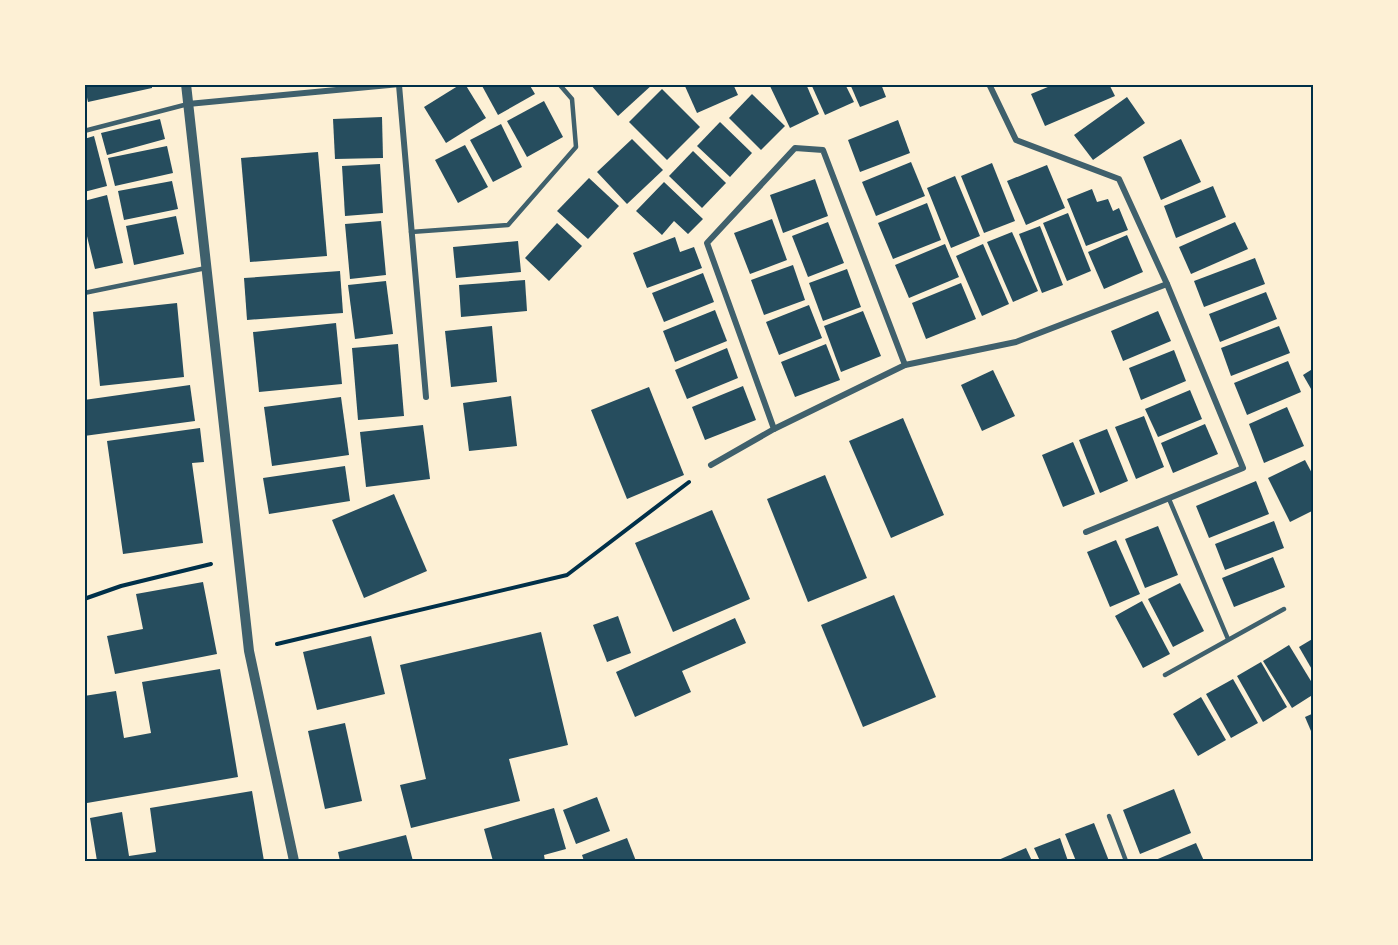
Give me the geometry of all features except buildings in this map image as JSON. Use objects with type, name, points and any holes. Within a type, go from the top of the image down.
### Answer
[{"type":"street","points":[[186,84],[249,651],[294,861]]},
{"type":"street","points":[[188,104],[399,84],[426,397]]},
{"type":"street","points":[[989,84],[1016,140],[1119,179],[1167,284],[1244,468],[1086,532]]},
{"type":"street","points":[[774,429],[707,243],[795,148],[823,150],[905,365]]},
{"type":"street","points":[[711,465],[774,429],[905,365],[1016,342],[1167,284]]},
{"type":"lane","points":[[411,232],[508,225],[576,147],[572,99],[559,84]]},
{"type":"lane","points":[[84,131],[188,104]]},
{"type":"lane","points":[[84,293],[206,268]]},
{"type":"lane","points":[[1169,499],[1228,639]]},
{"type":"lane","points":[[1165,675],[1284,609]]},
{"type":"lane","points":[[1109,816],[1126,861]]},
{"type":"path","points":[[249,651],[567,575],[711,465]]},
{"type":"path","points":[[84,599],[121,586],[238,557]]}]
